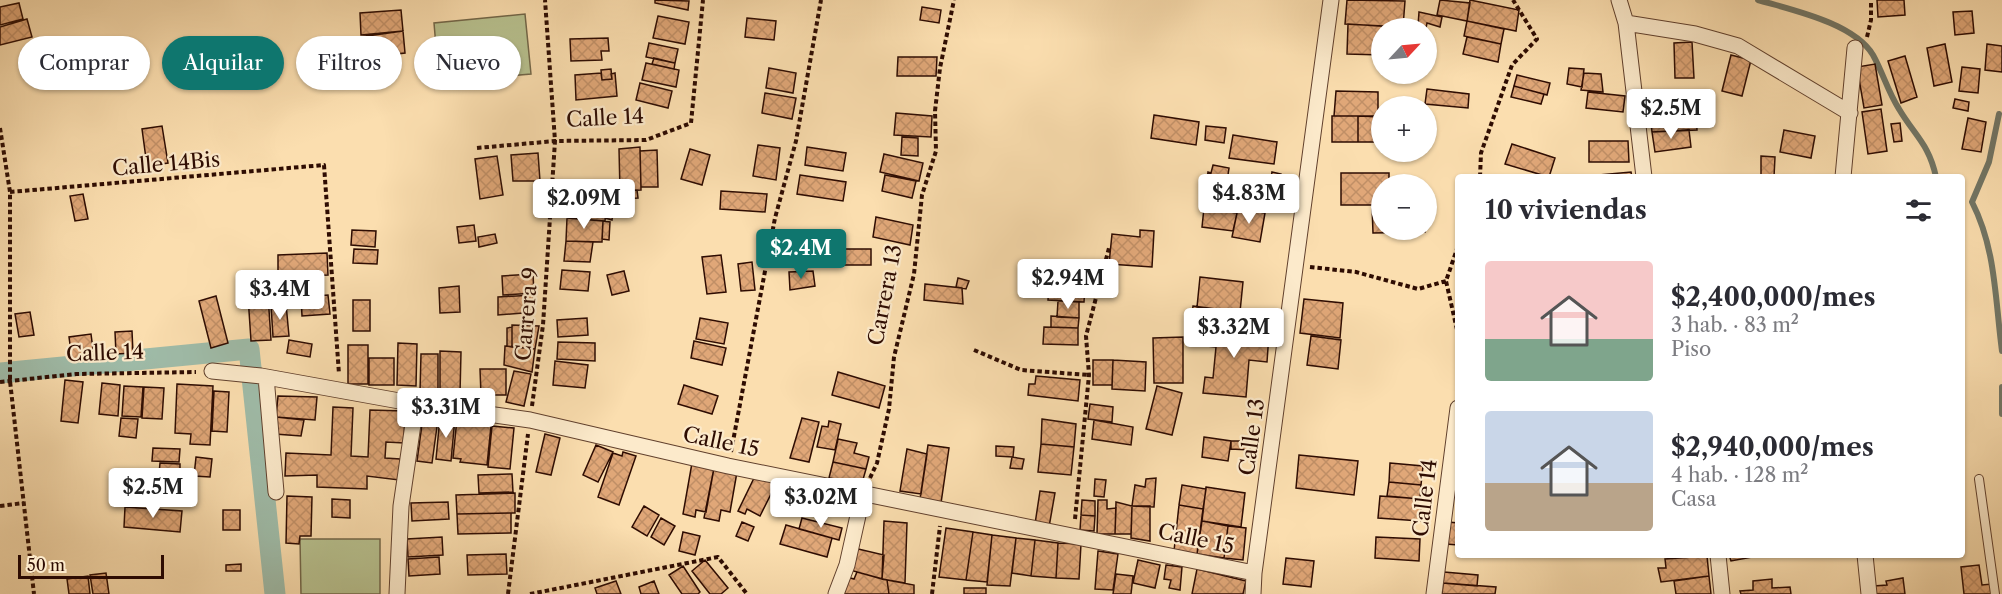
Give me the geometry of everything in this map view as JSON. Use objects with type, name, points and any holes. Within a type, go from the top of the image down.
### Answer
[{"type":"street","name":"Calle 13","points":[[1253,594],[1331,0]]},
{"type":"street","points":[[1619,0],[1626,23],[1644,174]]},
{"type":"street","points":[[1626,23],[1695,34],[1738,46],[1850,113]]},
{"type":"street","points":[[1843,174],[1855,48]]},
{"type":"street","name":"Calle 15","points":[[212,371],[258,376],[416,404],[530,420],[728,466],[1254,573]]},
{"type":"street","points":[[258,376],[276,492]]},
{"type":"street","points":[[397,594],[401,506],[416,404]]},
{"type":"street","name":"Calle 14","points":[[1434,594],[1455,431]]},
{"type":"street","points":[[836,594],[847,565],[863,493]]},
{"type":"street","points":[[1718,558],[1722,594]]},
{"type":"street","points":[[1864,558],[1869,594]]},
{"type":"lane","points":[[1979,479],[1995,594]]},
{"type":"path","name":"Carrera 9","points":[[508,594],[543,325],[555,141],[545,0]]},
{"type":"path","name":"Calle 14","points":[[555,141],[646,140],[691,123],[703,0]]},
{"type":"path","points":[[728,466],[775,218],[796,141],[821,0]]},
{"type":"path","name":"Carrera 13","points":[[863,493],[877,464],[889,409],[894,357],[914,274],[922,195],[936,151],[935,111],[940,68],[954,0]]},
{"type":"path","points":[[1480,174],[1481,153],[1512,65],[1537,39],[1513,0]]},
{"type":"path","points":[[1867,37],[1871,20],[1871,0]]},
{"type":"path","points":[[0,128],[10,192],[10,379],[34,594]]},
{"type":"path","points":[[477,148],[555,141]]},
{"type":"path","name":"Calle 14Bis","points":[[10,192],[324,165],[340,390]]},
{"type":"path","points":[[1074,535],[1089,375],[1086,336],[1110,248]]},
{"type":"path","points":[[1455,254],[1446,280],[1455,320]]},
{"type":"path","points":[[1297,265],[1356,273],[1418,290],[1446,280]]},
{"type":"path","points":[[974,350],[1022,370],[1089,375]]},
{"type":"path","name":"Calle 14","points":[[0,382],[10,379],[76,374],[212,371]]},
{"type":"path","points":[[0,506],[24,503]]},
{"type":"path","points":[[933,594],[940,508]]},
{"type":"path","points":[[530,594],[718,557],[747,594]]},
{"type":"green space","points":[[525,14],[531,74],[521,75],[521,36],[435,36],[434,23]]},
{"type":"green space","points":[[300,539],[380,539],[380,594],[301,594]]},
{"type":"building","points":[[655,0],[689,1],[688,10],[655,3]]},
{"type":"building","points":[[1347,0],[1405,1],[1404,18],[1371,18],[1371,25],[1345,24]]},
{"type":"building","points":[[1440,0],[1470,3],[1467,21],[1437,15]]},
{"type":"building","points":[[1470,0],[1519,10],[1516,31],[1467,21]]},
{"type":"building","points":[[1877,0],[1904,0],[1905,15],[1878,17]]},
{"type":"building","points":[[19,3],[23,19],[0,25],[0,7]]},
{"type":"building","points":[[922,7],[941,10],[939,23],[920,20]]},
{"type":"building","points":[[401,10],[403,31],[361,35],[360,13]]},
{"type":"building","points":[[1972,11],[1974,33],[1955,35],[1953,12]]},
{"type":"building","points":[[1419,12],[1442,17],[1440,27],[1437,26],[1437,18],[1419,18]]},
{"type":"building","points":[[658,16],[689,22],[685,44],[653,38]]},
{"type":"building","points":[[747,18],[776,21],[774,40],[745,37]]},
{"type":"building","points":[[27,19],[32,36],[18,36],[18,40],[0,45],[0,27]]},
{"type":"building","points":[[1467,21],[1504,29],[1501,44],[1464,36]]},
{"type":"building","points":[[1348,24],[1371,26],[1371,55],[1347,54]]},
{"type":"building","points":[[403,31],[405,53],[402,53],[402,36],[367,36]]},
{"type":"building","points":[[1467,37],[1501,44],[1498,62],[1463,54]]},
{"type":"building","points":[[608,38],[609,51],[601,51],[602,60],[571,61],[570,39]]},
{"type":"building","points":[[1692,42],[1694,78],[1675,78],[1674,43]]},
{"type":"building","points":[[649,43],[678,49],[675,63],[646,57]]},
{"type":"building","points":[[1945,44],[1952,82],[1934,86],[1927,48]]},
{"type":"building","points":[[1987,44],[2002,46],[2002,72],[1985,70]]},
{"type":"building","points":[[1731,55],[1751,60],[1742,96],[1722,91]]},
{"type":"building","points":[[1905,56],[1917,97],[1901,103],[1888,61]]},
{"type":"building","points":[[898,57],[937,57],[936,76],[897,76]]},
{"type":"building","points":[[654,58],[675,63],[674,69],[652,64]]},
{"type":"building","points":[[646,63],[679,70],[676,87],[642,80]]},
{"type":"building","points":[[1875,64],[1882,105],[1864,108],[1857,67]]},
{"type":"building","points":[[1962,67],[1980,69],[1978,93],[1959,91]]},
{"type":"building","points":[[769,68],[796,73],[793,93],[766,88]]},
{"type":"building","points":[[1569,68],[1584,69],[1582,87],[1567,84]]},
{"type":"building","points":[[611,69],[612,79],[602,80],[601,70]]},
{"type":"building","points":[[601,73],[602,80],[612,79],[611,74],[615,73],[617,96],[576,100],[575,75]]},
{"type":"building","points":[[1584,73],[1601,74],[1603,92],[1581,90]]},
{"type":"building","points":[[1517,75],[1550,83],[1547,95],[1514,86]]},
{"type":"building","points":[[640,83],[672,91],[668,108],[636,100]]},
{"type":"building","points":[[1514,86],[1544,94],[1541,104],[1511,97]]},
{"type":"building","points":[[1427,89],[1469,94],[1468,108],[1437,105],[1437,96],[1426,96]]},
{"type":"building","points":[[1336,91],[1378,92],[1378,96],[1371,96],[1371,116],[1334,116]]},
{"type":"building","points":[[1588,92],[1625,96],[1623,112],[1586,108]]},
{"type":"building","points":[[765,93],[796,98],[792,119],[762,113]]},
{"type":"building","points":[[1654,98],[1687,98],[1687,112],[1654,114]]},
{"type":"building","points":[[1955,99],[1969,102],[1968,111],[1953,108]]},
{"type":"building","points":[[1881,109],[1887,151],[1868,154],[1862,112]]},
{"type":"building","points":[[1696,111],[1697,130],[1652,132],[1650,114]]},
{"type":"building","points":[[896,113],[932,116],[931,137],[894,135]]},
{"type":"building","points":[[1154,115],[1199,122],[1196,145],[1151,138]]},
{"type":"building","points":[[1332,116],[1358,116],[1358,142],[1332,142]]},
{"type":"building","points":[[1358,116],[1371,117],[1371,142],[1358,142]]},
{"type":"building","points":[[1968,118],[1986,122],[1981,152],[1962,149]]},
{"type":"building","points":[[1900,123],[1902,141],[1894,142],[1891,124]]},
{"type":"building","points":[[162,126],[168,163],[147,166],[142,129]]},
{"type":"building","points":[[1206,126],[1226,128],[1224,143],[1205,140]]},
{"type":"building","points":[[1689,130],[1691,147],[1655,152],[1652,132]]},
{"type":"building","points":[[1784,130],[1815,136],[1811,158],[1780,152]]},
{"type":"building","points":[[1233,135],[1277,142],[1274,164],[1229,158]]},
{"type":"building","points":[[902,137],[918,138],[918,156],[901,155]]},
{"type":"building","points":[[1589,141],[1628,141],[1629,162],[1589,162]]},
{"type":"building","points":[[1512,144],[1555,158],[1550,174],[1539,174],[1505,164]]},
{"type":"building","points":[[758,145],[780,148],[776,180],[753,176]]},
{"type":"building","points":[[640,147],[641,190],[620,191],[619,149]]},
{"type":"building","points":[[807,147],[846,153],[843,171],[805,165]]},
{"type":"building","points":[[690,149],[710,155],[702,185],[681,179]]},
{"type":"building","points":[[657,150],[658,187],[641,187],[640,151]]},
{"type":"building","points":[[538,153],[540,181],[513,181],[511,155]]},
{"type":"building","points":[[884,154],[923,163],[919,181],[880,172]]},
{"type":"building","points":[[497,156],[503,195],[480,199],[475,159]]},
{"type":"building","points":[[1761,156],[1775,157],[1774,174],[1761,174]]},
{"type":"building","points":[[1213,165],[1229,168],[1228,175],[1231,175],[1227,205],[1222,204],[1222,208],[1203,205],[1208,172],[1211,173]]},
{"type":"building","points":[[1272,172],[1281,174],[1275,208],[1266,207]]},
{"type":"building","points":[[1341,173],[1389,173],[1371,174],[1371,205],[1341,205]]},
{"type":"building","points":[[800,175],[846,182],[843,201],[797,194]]},
{"type":"building","points":[[885,175],[916,181],[912,198],[882,191]]},
{"type":"building","points":[[637,190],[638,198],[622,199],[622,191]]},
{"type":"building","points":[[721,191],[767,194],[765,212],[720,209]]},
{"type":"building","points":[[83,194],[88,219],[75,221],[70,196]]},
{"type":"building","points":[[568,198],[607,200],[605,221],[567,218]]},
{"type":"building","points":[[606,201],[614,203],[612,220],[605,218]]},
{"type":"building","points":[[1204,208],[1237,213],[1233,231],[1202,227]]},
{"type":"building","points":[[1238,208],[1265,213],[1260,242],[1232,237]]},
{"type":"building","points":[[876,217],[913,225],[910,245],[873,237]]},
{"type":"building","points":[[567,218],[603,221],[602,242],[566,241]]},
{"type":"building","points":[[603,221],[610,222],[609,240],[602,239]]},
{"type":"building","points":[[474,225],[476,241],[459,243],[457,227]]},
{"type":"building","points":[[352,230],[376,231],[375,247],[351,245]]},
{"type":"building","points":[[1140,230],[1154,231],[1152,267],[1109,264],[1112,234],[1140,237]]},
{"type":"building","points":[[495,234],[497,243],[479,247],[478,237]]},
{"type":"building","points":[[566,241],[593,242],[590,262],[564,261]]},
{"type":"building","points":[[354,249],[378,250],[377,264],[353,263]]},
{"type":"building","points":[[844,249],[871,249],[871,265],[844,265]]},
{"type":"building","points":[[842,250],[843,264],[829,266],[827,252]]},
{"type":"building","points":[[327,253],[328,275],[278,277],[278,255]]},
{"type":"building","points":[[721,255],[726,292],[707,294],[702,257]]},
{"type":"building","points":[[752,262],[755,290],[741,291],[738,264]]},
{"type":"building","points":[[562,270],[590,272],[588,291],[560,289]]},
{"type":"building","points":[[624,271],[629,291],[612,295],[607,275]]},
{"type":"building","points":[[813,271],[815,286],[790,290],[789,272]]},
{"type":"building","points":[[533,274],[534,293],[503,295],[502,276]]},
{"type":"building","points":[[1200,277],[1243,282],[1240,312],[1197,307]]},
{"type":"building","points":[[958,278],[969,281],[966,289],[956,287]]},
{"type":"building","points":[[1049,283],[1085,286],[1084,302],[1048,300]]},
{"type":"building","points":[[925,284],[962,288],[963,304],[924,300]]},
{"type":"building","points":[[459,286],[460,312],[440,313],[439,288]]},
{"type":"building","points":[[268,295],[271,340],[251,341],[248,296]]},
{"type":"building","points":[[328,295],[330,314],[302,316],[301,297]]},
{"type":"building","points":[[533,295],[535,312],[498,315],[498,297]]},
{"type":"building","points":[[216,296],[228,343],[211,348],[199,301]]},
{"type":"building","points":[[1304,299],[1343,303],[1340,338],[1300,333]]},
{"type":"building","points":[[353,300],[370,300],[370,331],[353,331]]},
{"type":"building","points":[[1058,301],[1079,302],[1079,318],[1057,317]]},
{"type":"building","points":[[286,304],[289,336],[273,337],[271,305]]},
{"type":"building","points":[[1193,306],[1269,316],[1267,334],[1191,323]]},
{"type":"building","points":[[30,312],[34,335],[19,337],[15,314]]},
{"type":"building","points":[[1051,316],[1079,318],[1078,328],[1051,327]]},
{"type":"building","points":[[587,318],[588,335],[558,337],[557,320]]},
{"type":"building","points":[[700,318],[728,323],[724,344],[696,339]]},
{"type":"building","points":[[512,325],[539,326],[535,349],[512,347]]},
{"type":"building","points":[[1209,326],[1269,334],[1267,362],[1249,360],[1246,397],[1203,393],[1205,377],[1213,378],[1216,347],[1207,346]]},
{"type":"building","points":[[512,327],[512,347],[507,346],[507,328]]},
{"type":"building","points":[[1044,327],[1078,328],[1078,345],[1043,344]]},
{"type":"building","points":[[132,331],[133,353],[116,354],[115,332]]},
{"type":"building","points":[[91,334],[94,357],[72,359],[69,337]]},
{"type":"building","points":[[1311,336],[1341,340],[1338,369],[1307,365]]},
{"type":"building","points":[[1183,337],[1183,383],[1154,383],[1153,338]]},
{"type":"building","points":[[289,340],[312,344],[310,357],[287,353]]},
{"type":"building","points":[[694,341],[726,348],[722,365],[691,358]]},
{"type":"building","points":[[558,342],[595,343],[595,361],[557,359]]},
{"type":"building","points":[[398,343],[417,344],[416,386],[397,385]]},
{"type":"building","points":[[348,345],[368,345],[368,384],[348,384]]},
{"type":"building","points":[[505,346],[535,349],[532,372],[504,365]]},
{"type":"building","points":[[440,351],[461,352],[460,394],[440,394]]},
{"type":"building","points":[[421,354],[438,354],[438,392],[420,392]]},
{"type":"building","points":[[369,358],[394,358],[394,385],[369,385]]},
{"type":"building","points":[[1093,360],[1113,360],[1112,385],[1093,385]]},
{"type":"building","points":[[1113,360],[1146,362],[1145,391],[1112,389]]},
{"type":"building","points":[[555,361],[588,365],[585,388],[553,385]]},
{"type":"building","points":[[480,369],[506,369],[506,395],[481,395]]},
{"type":"building","points":[[514,371],[531,374],[524,406],[506,402]]},
{"type":"building","points":[[838,372],[885,386],[879,408],[832,395]]},
{"type":"building","points":[[1036,376],[1080,380],[1078,401],[1028,395],[1029,384],[1035,384]]},
{"type":"building","points":[[65,380],[83,382],[78,423],[61,421]]},
{"type":"building","points":[[102,383],[120,385],[118,416],[99,414]]},
{"type":"building","points":[[177,384],[213,386],[210,445],[190,444],[191,434],[175,433]]},
{"type":"building","points":[[684,385],[718,396],[712,414],[678,404]]},
{"type":"building","points":[[124,386],[143,387],[141,417],[122,416]]},
{"type":"building","points":[[1157,386],[1182,393],[1172,435],[1146,429]]},
{"type":"building","points":[[144,387],[164,388],[162,419],[142,418]]},
{"type":"building","points":[[214,391],[229,392],[227,432],[212,431]]},
{"type":"building","points":[[278,396],[317,397],[315,420],[276,417]]},
{"type":"building","points":[[1090,404],[1113,407],[1112,422],[1088,419]]},
{"type":"building","points":[[333,407],[353,408],[351,456],[368,457],[370,410],[405,411],[404,443],[386,442],[385,458],[400,459],[399,480],[367,476],[367,489],[317,487],[317,475],[285,476],[286,453],[331,455]]},
{"type":"building","points":[[424,410],[439,412],[432,463],[417,461]]},
{"type":"building","points":[[276,417],[304,420],[301,436],[275,434]]},
{"type":"building","points":[[440,417],[455,418],[451,461],[436,459]]},
{"type":"building","points":[[121,418],[138,419],[136,438],[119,436]]},
{"type":"building","points":[[802,418],[819,422],[809,462],[790,458]]},
{"type":"building","points":[[457,419],[491,426],[487,465],[460,462],[461,459],[453,458]]},
{"type":"building","points":[[1042,419],[1076,424],[1074,447],[1041,444]]},
{"type":"building","points":[[1094,420],[1133,427],[1131,445],[1092,439]]},
{"type":"building","points":[[829,421],[841,424],[835,450],[817,447],[822,426],[828,427]]},
{"type":"building","points":[[492,426],[514,428],[510,469],[488,467]]},
{"type":"building","points":[[545,434],[560,438],[551,475],[536,472]]},
{"type":"building","points":[[1204,437],[1231,441],[1228,461],[1202,457]]},
{"type":"building","points":[[838,439],[857,443],[854,453],[869,457],[866,469],[833,462]]},
{"type":"building","points":[[1231,441],[1251,441],[1250,450],[1231,449]]},
{"type":"building","points":[[1041,444],[1074,447],[1071,475],[1038,472]]},
{"type":"building","points":[[596,445],[613,452],[598,482],[583,475]]},
{"type":"building","points":[[928,445],[949,448],[941,503],[920,499]]},
{"type":"building","points":[[996,446],[1014,447],[1013,457],[996,456]]},
{"type":"building","points":[[153,448],[180,449],[179,462],[152,461]]},
{"type":"building","points":[[907,449],[927,454],[921,494],[900,491]]},
{"type":"building","points":[[623,452],[636,456],[619,505],[598,497],[613,453],[622,456]]},
{"type":"building","points":[[1299,455],[1358,461],[1354,495],[1296,488]]},
{"type":"building","points":[[196,457],[212,459],[210,477],[194,476]]},
{"type":"building","points":[[1012,457],[1024,459],[1022,469],[1010,468]]},
{"type":"building","points":[[833,462],[866,469],[862,483],[829,478]]},
{"type":"building","points":[[160,463],[180,464],[180,474],[159,474]]},
{"type":"building","points":[[692,463],[714,468],[706,512],[696,510],[695,517],[683,514]]},
{"type":"building","points":[[1390,463],[1423,466],[1421,485],[1389,482]]},
{"type":"building","points":[[714,468],[737,472],[730,512],[721,510],[719,521],[704,518]]},
{"type":"building","points":[[512,474],[513,492],[479,493],[478,475]]},
{"type":"building","points":[[756,474],[776,484],[760,516],[747,509],[745,514],[738,511]]},
{"type":"building","points":[[1156,478],[1154,507],[1132,506],[1135,485],[1145,487],[1146,479]]},
{"type":"building","points":[[1095,479],[1106,480],[1104,497],[1094,496]]},
{"type":"building","points":[[1389,482],[1421,485],[1420,499],[1387,496]]},
{"type":"building","points":[[1182,485],[1206,489],[1203,509],[1179,505]]},
{"type":"building","points":[[1206,487],[1245,493],[1241,527],[1202,521]]},
{"type":"building","points":[[1040,491],[1055,493],[1049,527],[1035,524]]},
{"type":"building","points":[[515,493],[515,513],[457,514],[456,495]]},
{"type":"building","points":[[287,496],[312,497],[311,536],[300,536],[299,544],[286,543]]},
{"type":"building","points":[[1380,496],[1422,499],[1420,521],[1378,518]]},
{"type":"building","points":[[332,499],[350,500],[350,518],[332,517]]},
{"type":"building","points":[[1082,500],[1095,501],[1095,516],[1081,515]]},
{"type":"building","points":[[1098,500],[1107,500],[1107,509],[1116,508],[1115,534],[1097,534]]},
{"type":"building","points":[[448,502],[449,519],[412,521],[411,503]]},
{"type":"building","points":[[1116,502],[1132,506],[1131,534],[1115,534]]},
{"type":"building","points":[[1179,505],[1203,509],[1197,554],[1174,551]]},
{"type":"building","points":[[644,506],[659,515],[647,536],[632,527]]},
{"type":"building","points":[[1132,506],[1150,506],[1150,541],[1131,538]]},
{"type":"building","points":[[125,507],[182,511],[180,532],[124,527]]},
{"type":"building","points":[[223,510],[240,510],[240,530],[223,530]]},
{"type":"building","points":[[511,513],[511,533],[458,534],[457,514]]},
{"type":"building","points":[[1081,515],[1095,516],[1094,531],[1080,530]]},
{"type":"building","points":[[661,518],[675,526],[664,545],[651,537]]},
{"type":"building","points":[[802,518],[842,528],[839,540],[799,529]]},
{"type":"building","points":[[884,521],[907,523],[905,583],[882,579]]},
{"type":"building","points":[[1202,521],[1228,526],[1224,558],[1197,554]]},
{"type":"building","points":[[742,522],[754,527],[748,541],[736,536]]},
{"type":"building","points":[[1448,522],[1455,523],[1455,545],[1446,544]]},
{"type":"building","points":[[786,525],[832,538],[827,557],[780,544]]},
{"type":"building","points":[[1228,526],[1246,528],[1243,560],[1224,558]]},
{"type":"building","points":[[946,528],[973,532],[966,580],[939,577]]},
{"type":"building","points":[[683,532],[700,536],[695,555],[679,551]]},
{"type":"building","points":[[973,532],[992,535],[987,582],[966,580]]},
{"type":"building","points":[[992,535],[1016,538],[1010,586],[987,585]]},
{"type":"building","points":[[442,537],[443,555],[408,557],[407,539]]},
{"type":"building","points":[[1376,537],[1420,539],[1419,561],[1375,558]]},
{"type":"building","points":[[1016,538],[1035,540],[1031,576],[1012,573]]},
{"type":"building","points":[[1035,540],[1058,543],[1056,578],[1031,576]]},
{"type":"building","points":[[1058,543],[1081,544],[1079,579],[1056,578]]},
{"type":"building","points":[[854,548],[884,555],[882,579],[850,570]]},
{"type":"building","points":[[1098,551],[1118,554],[1113,590],[1095,589]]},
{"type":"building","points":[[506,554],[507,574],[468,575],[467,555]]},
{"type":"building","points":[[439,557],[440,574],[409,576],[408,559]]},
{"type":"building","points":[[1286,558],[1314,561],[1311,587],[1283,584]]},
{"type":"building","points":[[1707,558],[1709,576],[1661,582],[1658,568],[1666,568],[1665,559]]},
{"type":"building","points":[[1730,558],[1747,558],[1731,561]]},
{"type":"building","points":[[705,560],[728,588],[721,594],[710,594],[692,571]]},
{"type":"building","points":[[1138,560],[1160,565],[1155,588],[1133,583]]},
{"type":"building","points":[[241,564],[241,571],[226,571],[226,565]]},
{"type":"building","points":[[1166,565],[1182,567],[1180,590],[1169,588],[1171,580],[1164,579]]},
{"type":"building","points":[[1979,565],[1982,585],[1992,584],[1993,594],[1964,594],[1961,567]]},
{"type":"building","points":[[683,566],[700,592],[698,594],[682,594],[669,575]]},
{"type":"building","points":[[1197,569],[1246,581],[1243,594],[1192,594]]},
{"type":"building","points":[[857,572],[887,580],[889,594],[843,594],[847,577],[854,579]]},
{"type":"building","points":[[1444,572],[1478,575],[1477,586],[1443,583]]},
{"type":"building","points":[[106,573],[109,594],[93,594],[90,575]]},
{"type":"building","points":[[1116,574],[1133,576],[1131,594],[1113,594]]},
{"type":"building","points":[[88,576],[90,594],[69,594],[67,579]]},
{"type":"building","points":[[1709,576],[1711,594],[1676,594],[1674,581]]},
{"type":"building","points":[[1903,578],[1905,594],[1875,594],[1874,586],[1887,585],[1886,581]]},
{"type":"building","points":[[1772,579],[1772,588],[1790,587],[1791,594],[1741,594],[1740,591],[1753,590],[1753,581]]},
{"type":"building","points":[[887,580],[914,585],[914,594],[889,594]]},
{"type":"building","points":[[616,581],[621,594],[597,594],[595,588]]},
{"type":"building","points":[[654,581],[659,594],[641,594],[639,587]]},
{"type":"building","points":[[1443,583],[1496,587],[1495,594],[1442,594]]},
{"type":"building","points":[[964,588],[986,588],[986,594],[964,594]]},
{"type":"waterway","points":[[1758,0],[1821,19],[1852,34],[1864,44],[1873,55],[1895,103],[1930,156],[1935,174]]},
{"type":"waterway","points":[[1999,114],[1989,162],[1972,202],[1980,220],[1990,256],[2002,351]]},
{"type":"waterway","points":[[0,373],[249,349],[275,594]]},
{"type":"waterway","points":[[2002,387],[2002,414]]}]
